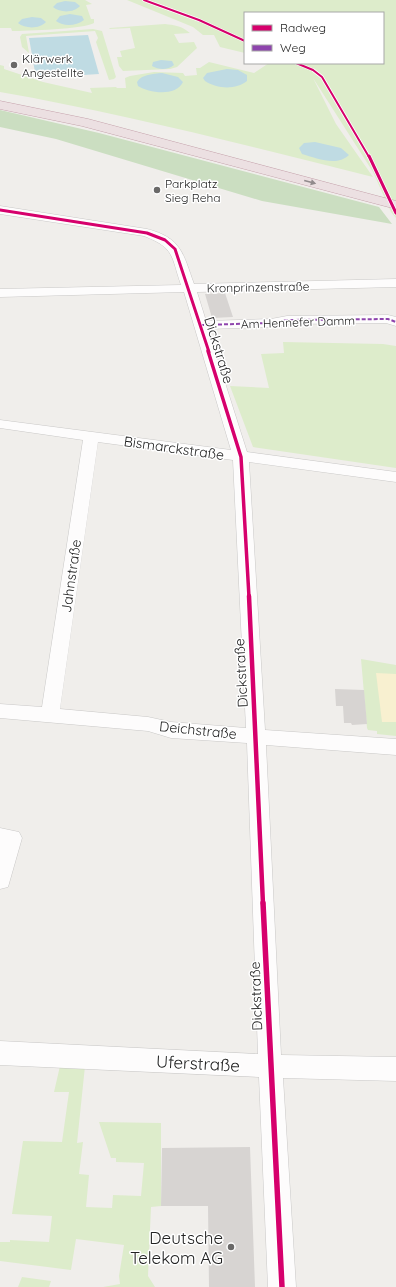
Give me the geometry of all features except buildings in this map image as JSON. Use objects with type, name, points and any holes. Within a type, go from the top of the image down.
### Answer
[{"type":"highway","points":[[0,98],[88,115],[386,199]]},
{"type":"highway","points":[[0,105],[83,122],[386,199],[396,194]]},
{"type":"street","name":"Dickstraße","points":[[0,210],[147,233],[165,240],[175,249],[189,288],[240,456],[256,735],[270,1066],[282,1287]]},
{"type":"street","name":"Kronprinzenstraße","points":[[0,293],[396,283]]},
{"type":"street","name":"Am Hennefer Damm","points":[[200,325],[272,323],[287,320],[388,319],[396,322]]},
{"type":"street","name":"Bismarckstraße","points":[[0,424],[396,477]]},
{"type":"street","name":"Jahnstraße","points":[[50,715],[91,437]]},
{"type":"street","name":"Deichstraße","points":[[0,711],[148,724],[171,730],[256,735],[396,747]]},
{"type":"street","points":[[0,837],[12,838],[0,880]]},
{"type":"street","name":"Uferstraße","points":[[0,1053],[270,1066],[396,1069]]},
{"type":"green space","points":[[0,0],[85,0],[92,4],[86,5],[91,19],[94,19],[94,23],[79,27],[12,31],[11,28],[0,28]]},
{"type":"green space","points":[[127,0],[396,0],[396,218],[391,212],[373,172],[313,78],[336,124],[373,177],[141,120],[0,92],[0,65],[4,66],[4,69],[43,82],[92,93],[90,88],[126,88],[125,78],[130,76],[154,72],[183,73],[185,76],[197,75],[196,68],[200,68],[209,62],[254,73],[268,64],[384,64],[384,12],[244,12],[244,53],[220,47],[214,35],[203,35],[193,27]]},
{"type":"green space","points":[[165,24],[178,26],[190,33],[174,34],[179,43],[194,42],[197,48],[177,67],[170,69],[123,71],[119,66],[117,57],[122,57],[120,51],[135,48],[130,28],[109,29]]},
{"type":"green space","points":[[93,29],[102,31],[116,77],[114,79],[109,80],[96,42],[98,38],[95,31],[26,36],[29,53],[22,47],[20,37],[22,34]]},
{"type":"green space","points":[[0,110],[99,133],[379,207],[392,224],[262,201],[56,139],[0,127]]},
{"type":"green space","points":[[283,342],[383,344],[396,346],[396,468],[253,447],[230,386],[269,388],[261,354],[284,353]]},
{"type":"green space","points":[[361,659],[396,665],[396,736],[377,734],[377,731],[368,730],[367,728]]},
{"type":"green space","points":[[60,1066],[85,1066],[77,1143],[83,1142],[79,1174],[89,1175],[86,1207],[112,1208],[113,1195],[141,1196],[144,1163],[116,1162],[116,1158],[111,1158],[99,1122],[161,1123],[161,1206],[151,1207],[148,1276],[155,1287],[103,1287],[120,1284],[119,1276],[124,1245],[76,1239],[71,1270],[0,1261],[0,1242],[10,1242],[10,1240],[49,1242],[52,1216],[12,1214],[23,1141],[62,1142],[69,1092],[54,1092]]},
{"type":"green space","points":[[22,1277],[51,1281],[49,1287],[18,1287]]},
{"type":"sand","points":[[376,673],[396,674],[396,722],[382,722]]},
{"type":"water","points":[[65,1],[75,2],[80,6],[71,11],[63,11],[53,7],[57,3]]},
{"type":"water","points":[[70,14],[82,16],[84,20],[77,24],[70,25],[56,21],[60,16]]},
{"type":"water","points":[[32,17],[41,18],[46,22],[36,27],[28,27],[18,23],[22,19]]},
{"type":"water","points":[[88,35],[99,74],[36,78],[29,38]]},
{"type":"water","points":[[161,60],[172,61],[174,65],[163,69],[152,66],[153,62]]},
{"type":"water","points":[[227,69],[238,70],[247,75],[247,81],[237,86],[221,87],[210,84],[203,78],[207,73]]},
{"type":"water","points":[[162,73],[178,77],[183,82],[180,87],[169,92],[155,92],[138,86],[137,82],[142,77]]},
{"type":"water","points":[[315,142],[341,148],[349,155],[344,159],[333,161],[302,154],[299,148],[304,143]]},
{"type":"marked path","points":[[200,325],[271,323],[287,320],[388,319],[396,322]]},
{"type":"cycle path","points":[[144,0],[199,20],[244,41]]},
{"type":"cycle path","points":[[298,64],[313,70],[322,77],[368,154],[396,213]]},
{"type":"cycle path","points":[[0,210],[147,233],[165,240],[175,249],[189,288],[241,457],[256,735],[270,1066],[282,1287]]},
{"type":"place","name":"Klärwerk Angestellte","points":[[14,65]]},
{"type":"place","name":"Parkplatz Sieg Reha","points":[[157,190]]},
{"type":"place","name":"Deutsche Telekom AG","points":[[231,1247]]}]
